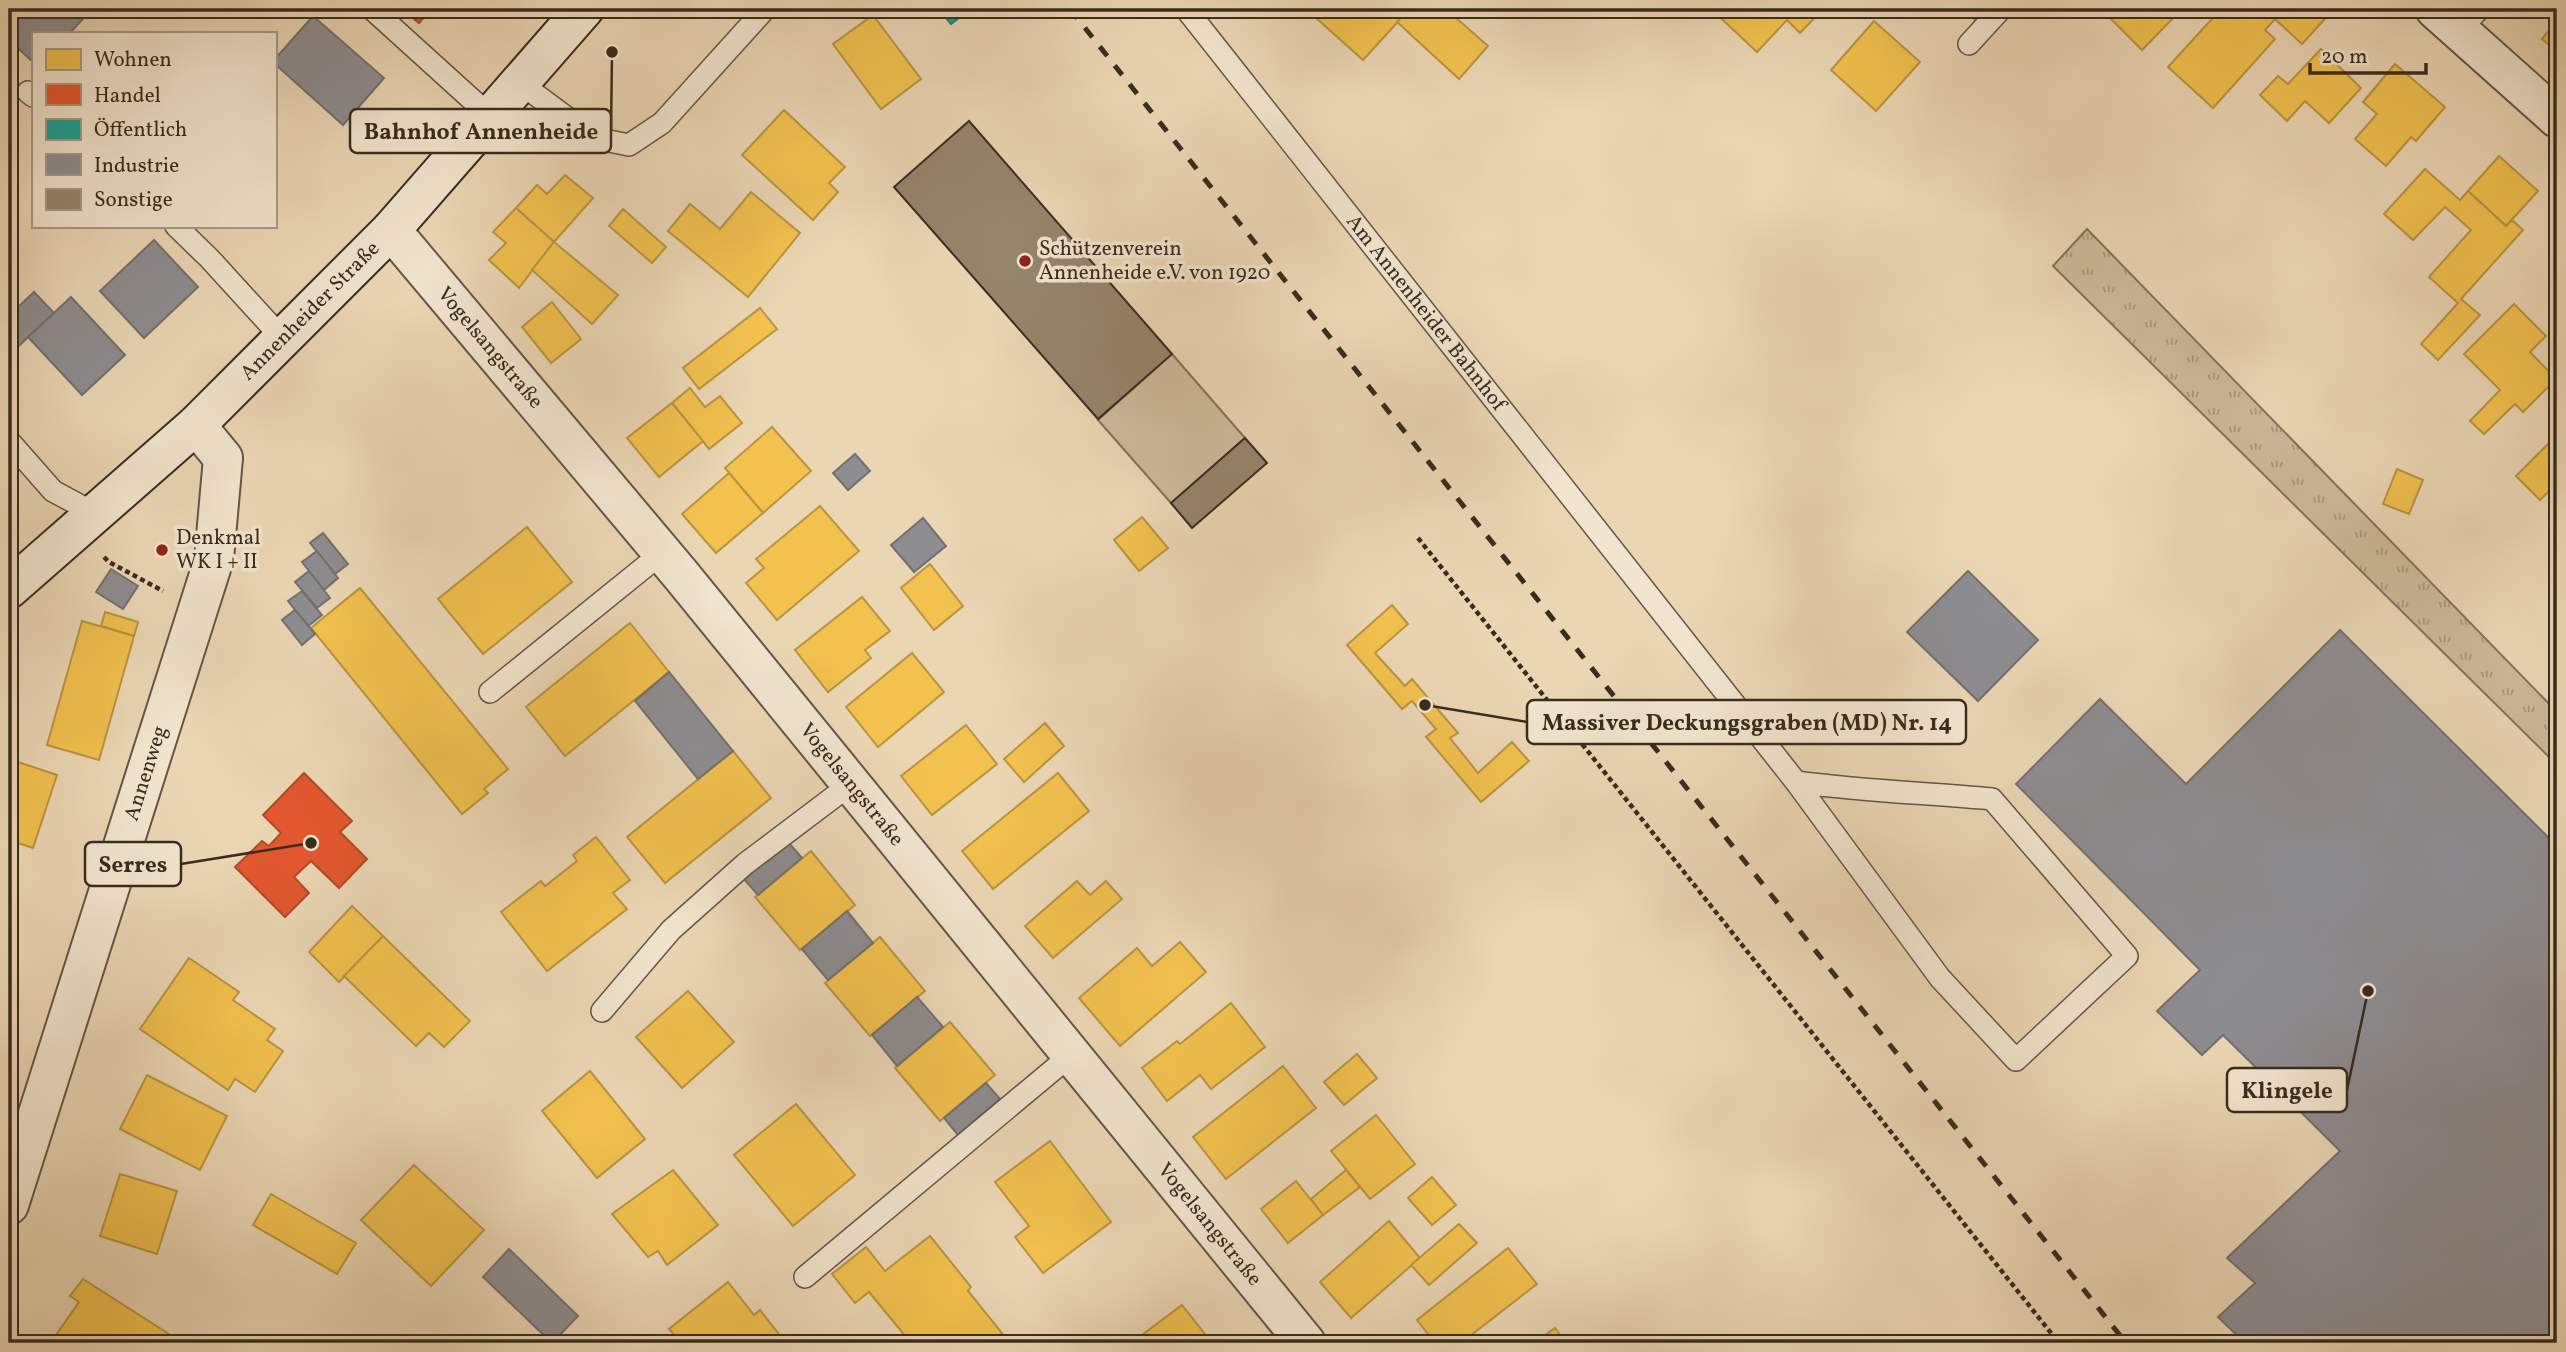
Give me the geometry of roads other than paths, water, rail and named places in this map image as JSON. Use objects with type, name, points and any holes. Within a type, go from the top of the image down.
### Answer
[{"type":"street","name":"Annenheider Straße","points":[[9,589],[196,425],[283,339],[391,230],[584,9]]},
{"type":"street","points":[[2458,16],[2557,118]]},
{"type":"street","name":"Vogelsangstraße","points":[[391,230],[662,553],[1306,1343]]},
{"type":"street","name":"Annenweg","points":[[9,1205],[214,559],[223,458],[196,425]]},
{"type":"lane","points":[[372,9],[490,116]]},
{"type":"lane","points":[[520,83],[594,138],[629,145],[662,123],[765,9]]},
{"type":"lane","name":"Am Annenheider Bahnhof","points":[[1186,9],[1796,782],[1940,978],[2016,1060],[2127,956],[1992,799],[1856,790],[1796,782]]},
{"type":"lane","points":[[1969,44],[2001,9]]},
{"type":"lane","points":[[178,228],[283,339]]},
{"type":"lane","points":[[9,441],[52,491],[86,520]]},
{"type":"lane","points":[[490,692],[662,553]]},
{"type":"lane","points":[[602,1011],[671,930],[745,864],[851,784]]},
{"type":"lane","points":[[805,1277],[1071,1055]]},
{"type":"railway","points":[[1070,9],[2126,1343]]},
{"type":"place","name":"Bahnhof Annenheide","points":[[612,52]]},
{"type":"place","name":"Schützenverein Annenheide e.V. von 1920","points":[[1025,261]]},
{"type":"place","name":"Denkmal WK I + II","points":[[162,550]]},
{"type":"place","name":"Massiver Deckungsgraben (MD) Nr. 14","points":[[1425,705]]},
{"type":"place","name":"Serres","points":[[311,843]]},
{"type":"place","name":"Klingele","points":[[2368,991]]}]
